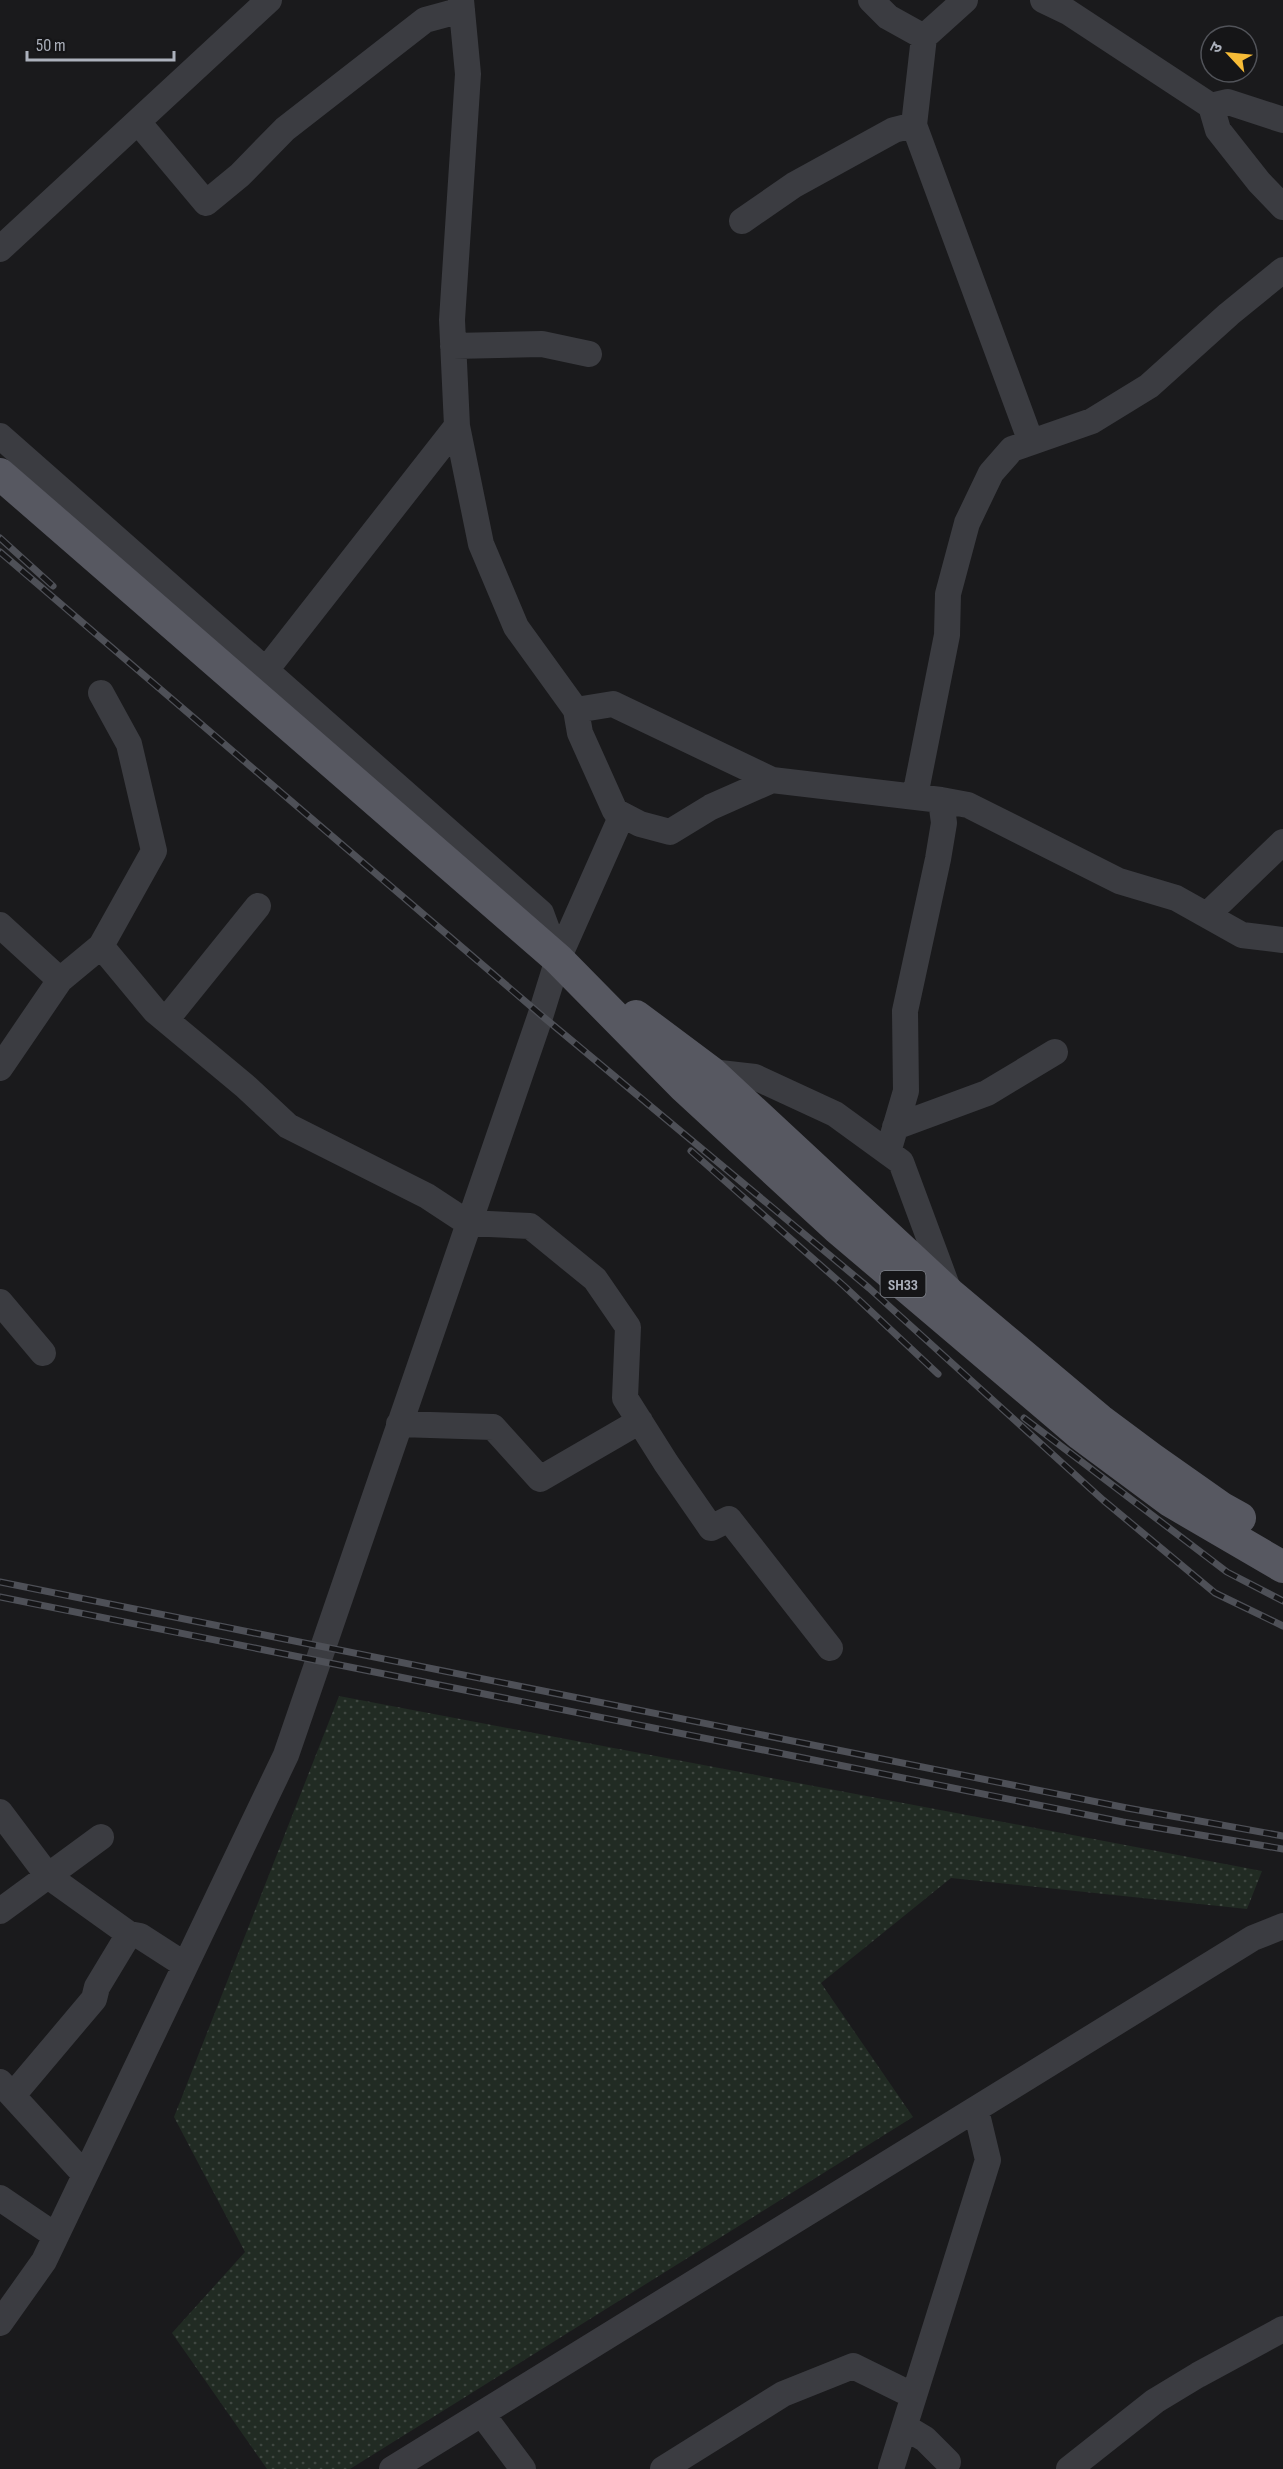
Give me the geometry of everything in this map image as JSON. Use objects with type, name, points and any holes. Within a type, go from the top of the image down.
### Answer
[{"type":"main road","points":[[0,474],[558,959]]},
{"type":"main road","name":"SH33","points":[[558,959],[711,1072],[950,1294],[1100,1420],[1222,1508],[1283,1542]]},
{"type":"main road","name":"SH33","points":[[558,959],[684,1088],[837,1228],[1072,1427],[1170,1501],[1283,1567]]},
{"type":"street","points":[[0,249],[269,0]]},
{"type":"street","points":[[871,0],[888,17],[924,37]]},
{"type":"street","points":[[965,0],[924,37],[914,125],[1031,442]]},
{"type":"street","points":[[1043,0],[1068,12],[1210,106],[1218,130],[1259,182],[1283,207]]},
{"type":"street","points":[[138,122],[206,203],[240,175],[285,129],[425,20],[461,5],[468,74],[453,309],[453,346],[457,426],[481,544],[516,627],[576,710],[580,733],[615,811],[640,824],[670,832],[711,807],[772,780]]},
{"type":"street","points":[[1210,106],[1228,102],[1283,120]]},
{"type":"street","points":[[742,221],[794,185],[894,130],[914,125]]},
{"type":"street","points":[[915,796],[946,635],[948,594],[967,524],[991,472],[1012,449],[1092,421],[1149,386],[1229,314],[1283,270]]},
{"type":"street","points":[[453,346],[542,344],[589,354]]},
{"type":"street","points":[[266,670],[457,426]]},
{"type":"street","points":[[0,436],[541,913],[558,959]]},
{"type":"street","points":[[0,1068],[60,980],[100,946],[154,850],[129,744],[101,693]]},
{"type":"street","points":[[576,710],[613,704],[772,780],[915,796],[968,805],[1119,881],[1176,898],[1242,935],[1283,940]]},
{"type":"street","points":[[888,1152],[906,1091],[905,1011],[938,860],[944,823],[941,800]]},
{"type":"street","points":[[0,2323],[44,2261],[286,1755],[558,959],[622,815]]},
{"type":"street","points":[[1207,915],[1283,842]]},
{"type":"street","points":[[166,1020],[258,906]]},
{"type":"street","points":[[0,925],[60,980]]},
{"type":"street","points":[[100,946],[155,1011],[288,1126],[427,1196],[468,1223],[530,1226],[595,1279],[627,1327],[625,1398],[711,1528],[729,1519],[830,1648]]},
{"type":"street","points":[[895,1127],[987,1093],[1055,1052]]},
{"type":"street","points":[[711,1072],[755,1077],[835,1114],[901,1162],[950,1294]]},
{"type":"street","points":[[0,1302],[43,1353]]},
{"type":"street","points":[[399,1424],[494,1427],[540,1479],[640,1421]]},
{"type":"street","points":[[0,1812],[48,1876],[129,1934],[140,1936],[185,1965]]},
{"type":"street","points":[[0,1911],[101,1838]]},
{"type":"street","points":[[392,2469],[1254,1938],[1283,1926]]},
{"type":"street","points":[[85,2175],[6,2089],[94,1999],[97,1987],[129,1934]]},
{"type":"street","points":[[891,2469],[988,2160],[976,2110]]},
{"type":"street","points":[[0,2198],[56,2236]]},
{"type":"street","points":[[1069,2469],[1155,2401],[1283,2329]]},
{"type":"street","points":[[663,2469],[783,2394],[853,2366],[914,2396]]},
{"type":"street","points":[[482,2414],[523,2469]]},
{"type":"street","points":[[905,2427],[925,2439],[948,2462]]},
{"type":"shaded area","points":[[339,1696],[1262,1871],[1247,1909],[951,1878],[821,1983],[913,2117],[350,2469],[267,2469],[172,2333],[245,2252],[174,2117]]},
{"type":"railway","points":[[0,538],[53,586]]},
{"type":"railway","points":[[0,552],[541,1015],[869,1288],[1103,1500],[1215,1593],[1283,1626]]},
{"type":"railway","points":[[691,1151],[844,1286],[938,1374]]},
{"type":"railway","points":[[1024,1418],[1227,1572],[1283,1601]]},
{"type":"railway","points":[[0,1582],[1127,1808],[1283,1836]]},
{"type":"railway","points":[[0,1597],[1123,1822],[1283,1849]]}]
